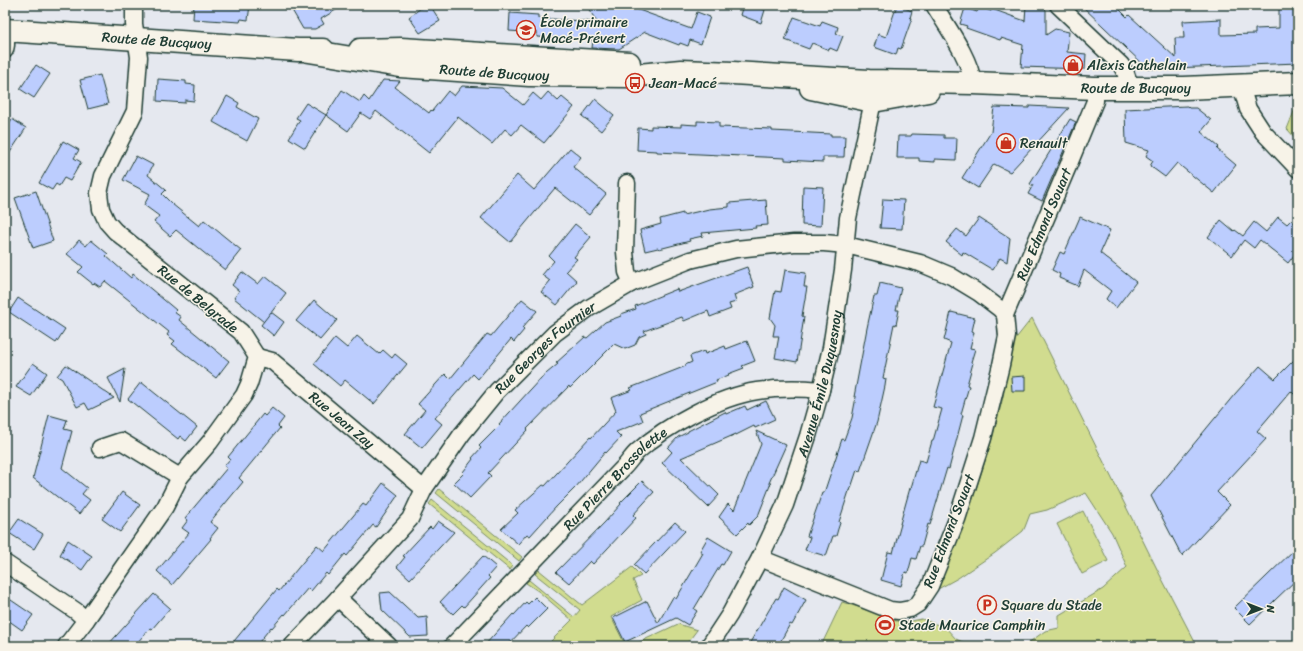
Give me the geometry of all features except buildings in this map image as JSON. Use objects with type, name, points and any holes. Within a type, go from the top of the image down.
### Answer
[{"type":"main road","name":"Route de Bucquoy","points":[[5,37],[136,39],[309,51],[400,66],[529,75],[628,76],[681,71],[869,81],[973,83],[1095,88],[1184,88],[1298,83]]},
{"type":"main road","name":"Route de Bucquoy","points":[[743,74],[873,102],[973,83]]},
{"type":"street","name":"Rue de Belgrade","points":[[134,5],[134,24],[139,57],[135,111],[103,176],[99,193],[101,209],[107,222],[115,231],[241,332],[257,357]]},
{"type":"street","points":[[934,5],[964,57],[972,74],[973,83]]},
{"type":"street","points":[[1058,5],[1121,65],[1131,88]]},
{"type":"street","points":[[869,81],[873,102]]},
{"type":"street","points":[[873,102],[887,88],[915,82]]},
{"type":"street","points":[[1241,86],[1248,109],[1264,132],[1298,169]]},
{"type":"street","name":"Rue Edmond Souart","points":[[760,558],[890,610],[899,611],[910,609],[918,604],[930,586],[957,519],[983,438],[1007,336],[1005,315],[1095,102],[1095,88]]},
{"type":"street","name":"Avenue Émile Duquesnoy","points":[[709,646],[730,614],[760,558],[785,505],[796,474],[821,390],[832,341],[843,270],[848,218],[873,102]]},
{"type":"street","points":[[627,183],[625,252],[627,272],[632,283]]},
{"type":"street","name":"Rue Georges Fournier","points":[[292,646],[410,519],[424,489],[462,434],[497,391],[555,333],[589,308],[632,283],[690,260],[736,249],[794,243],[846,245]]},
{"type":"street","points":[[846,245],[920,263],[951,276],[978,293],[1005,315]]},
{"type":"street","points":[[66,646],[86,620],[164,507],[180,477],[210,442],[244,396],[257,357]]},
{"type":"street","name":"Rue Jean Zay","points":[[257,357],[272,361],[424,489]]},
{"type":"street","name":"Rue Pierre Brossolette","points":[[452,646],[637,452],[651,440],[694,414],[723,401],[756,392],[803,388],[821,390]]},
{"type":"street","points":[[100,448],[121,441],[180,477]]},
{"type":"street","points":[[5,563],[76,610],[86,620]]},
{"type":"street","points":[[338,598],[389,646]]},
{"type":"green space","points":[[1295,109],[1298,109],[1298,141],[1287,129]]},
{"type":"green space","points":[[1032,318],[1197,646],[1024,646],[1045,631],[1059,628],[1059,615],[1103,589],[1127,567],[1112,533],[1086,493],[1047,510],[1030,514],[1023,531],[995,553],[958,578],[938,589],[970,508],[993,436],[1003,397],[1013,342]]},
{"type":"green space","points":[[439,489],[522,557],[519,561],[436,493]]},
{"type":"green space","points":[[432,500],[513,566],[510,570],[429,504]]},
{"type":"green space","points":[[1083,511],[1108,561],[1082,574],[1057,524]]},
{"type":"green space","points":[[632,567],[641,576],[633,580],[642,600],[611,617],[626,646],[556,646],[551,641],[572,620],[538,591],[526,583],[529,580],[574,617],[580,610],[535,574],[539,570],[582,605]]},
{"type":"green space","name":"Stade Maurice Camphin","points":[[842,602],[890,620],[905,622],[922,619],[946,628],[956,639],[971,646],[821,646]]},
{"type":"green space","points":[[678,624],[697,630],[685,646],[631,646]]},
{"type":"place","name":"École primaire Macé-Prévert","points":[[526,30]]},
{"type":"place","name":"Alexis Cathelain","points":[[1073,65]]},
{"type":"place","name":"Jean-Macé","points":[[635,83]]},
{"type":"place","name":"Renault","points":[[1006,143]]},
{"type":"place","name":"Square du Stade","points":[[987,605]]},
{"type":"place","name":"Stade Maurice Camphin","points":[[885,625]]}]
